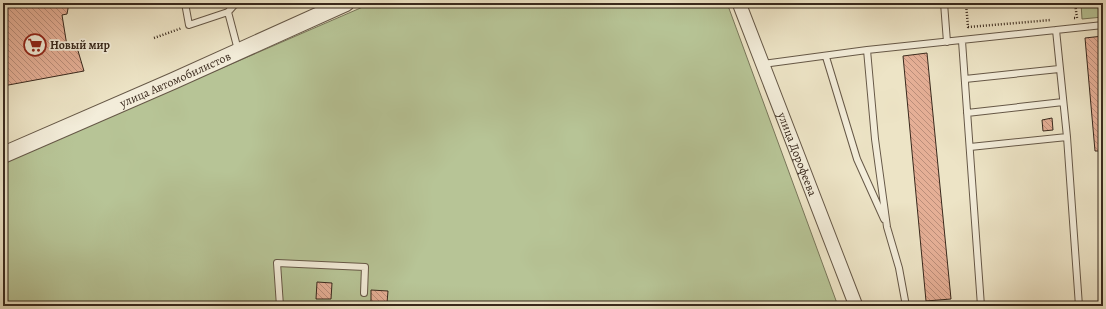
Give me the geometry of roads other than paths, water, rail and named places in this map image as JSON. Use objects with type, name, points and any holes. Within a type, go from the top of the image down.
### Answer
[{"type":"street","name":"улица Автомобилистов","points":[[3,156],[346,3]]},
{"type":"street","name":"улица Дорофеева","points":[[739,3],[856,306]]},
{"type":"lane","points":[[185,3],[189,25],[228,12],[236,3]]},
{"type":"lane","points":[[944,3],[947,42]]},
{"type":"lane","points":[[228,12],[239,52]]},
{"type":"lane","points":[[763,64],[826,57],[867,50],[1103,25]]},
{"type":"lane","points":[[1056,30],[1067,137],[1079,306]]},
{"type":"lane","points":[[962,40],[981,306]]},
{"type":"lane","points":[[867,50],[875,138],[887,227]]},
{"type":"lane","points":[[826,57],[858,159],[887,227],[899,268],[906,306]]},
{"type":"lane","points":[[965,79],[1060,69]]},
{"type":"lane","points":[[967,113],[1063,102]]},
{"type":"lane","points":[[970,147],[1067,137]]},
{"type":"lane","points":[[280,306],[277,263],[365,267],[364,293]]},
{"type":"place","name":"Новый мир","points":[[35,45]]}]
